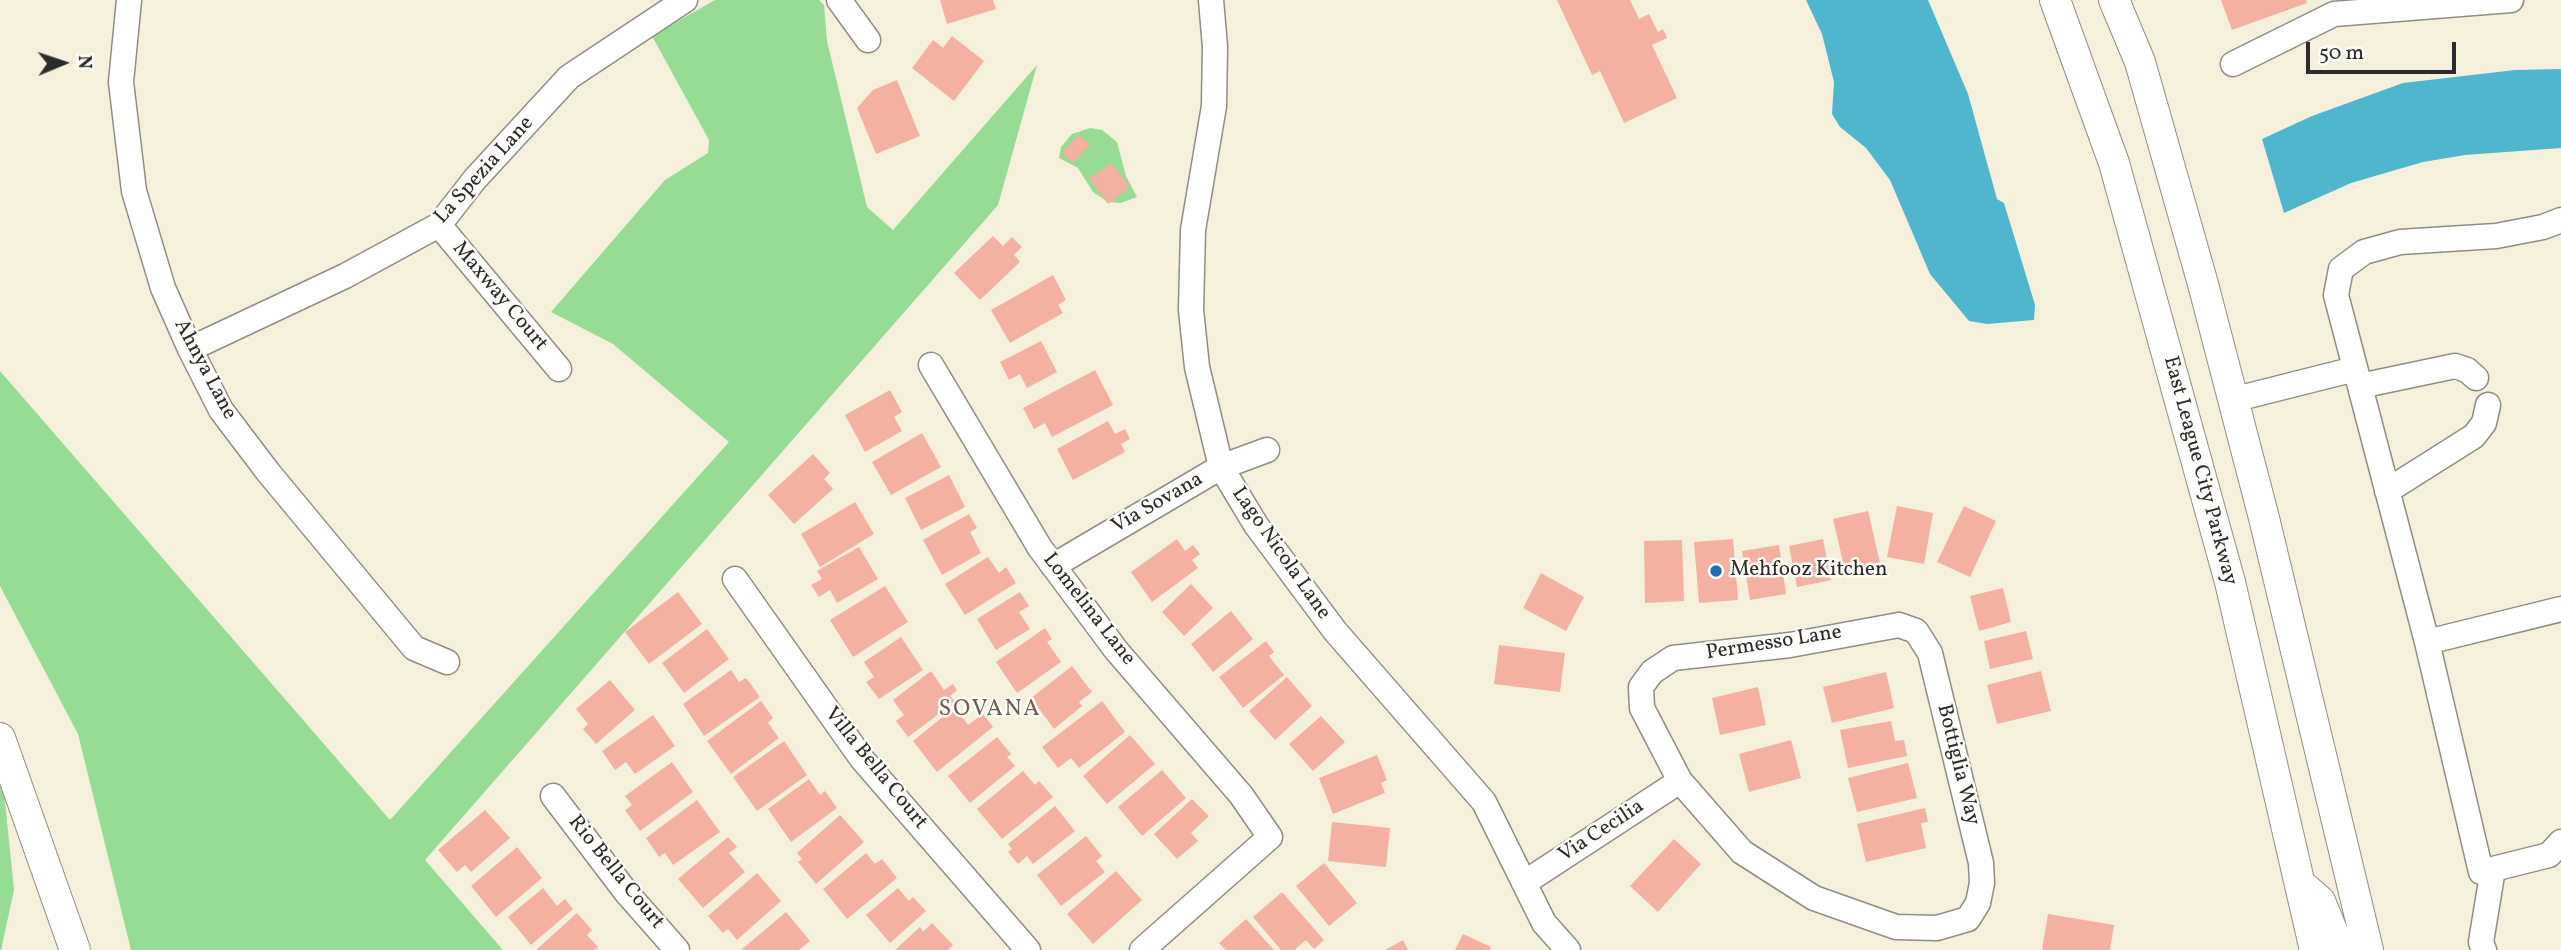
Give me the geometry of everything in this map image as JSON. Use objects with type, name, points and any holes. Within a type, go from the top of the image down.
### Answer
[{"type":"main road","name":"East League City Parkway","points":[[2055,0],[2113,163],[2230,582],[2312,946]]},
{"type":"main road","points":[[2114,0],[2140,62],[2203,284],[2264,518],[2368,950]]},
{"type":"main road","points":[[0,738],[75,950]]},
{"type":"main road","points":[[2299,884],[2320,901],[2340,950]]},
{"type":"street","name":"Ahnya Lane","points":[[129,0],[121,82],[134,191],[163,288],[190,349],[221,410],[268,472],[414,648],[447,662]]},
{"type":"street","name":"La Spezia Lane","points":[[190,349],[345,276],[439,225],[475,179],[569,77],[685,0]]},
{"type":"street","points":[[839,0],[868,40]]},
{"type":"street","name":"Lago Nicola Lane","points":[[1211,0],[1215,47],[1214,106],[1193,230],[1191,310],[1197,367],[1221,467],[1255,525],[1335,631],[1484,802],[1544,923],[1568,950]]},
{"type":"street","points":[[2233,64],[2333,7],[2511,0]]},
{"type":"street","points":[[2561,220],[2543,227],[2496,236],[2400,242],[2364,252],[2341,269],[2336,295],[2427,642],[2481,872],[2549,855],[2561,842]]},
{"type":"street","name":"Maxway Court","points":[[439,225],[559,369]]},
{"type":"street","name":"Lomelina Lane","points":[[931,365],[1053,566],[1116,650],[1241,795],[1270,837],[1142,950]]},
{"type":"street","points":[[2232,400],[2357,377],[2455,366],[2476,378]]},
{"type":"street","points":[[2387,491],[2474,436],[2484,423],[2488,405]]},
{"type":"street","name":"Via Sovana","points":[[1053,566],[1221,467],[1267,450]]},
{"type":"street","name":"Villa Bella Court","points":[[735,579],[862,759],[1028,950]]},
{"type":"street","points":[[2427,642],[2561,609]]},
{"type":"street","name":"Permesso Lane","points":[[1680,781],[1642,708],[1641,687],[1652,672],[1673,658],[1790,645],[1899,625]]},
{"type":"street","name":"Bottiglia Way","points":[[1680,781],[1742,852],[1814,898],[1896,927],[1937,928],[1968,919],[1978,903],[1982,883],[1981,863],[1930,653],[1916,631],[1899,625]]},
{"type":"street","name":"Via Cecilia","points":[[1524,883],[1680,781]]},
{"type":"street","name":"Rio Bella Court","points":[[553,796],[626,892],[677,950]]},
{"type":"street","points":[[2484,950],[2482,942],[2493,869]]},
{"type":"green space","points":[[715,0],[819,0],[824,5],[827,41],[867,207],[893,230],[1037,65],[998,205],[425,860],[503,950],[131,950],[78,734],[0,586],[0,371],[390,820],[729,442],[613,344],[551,312],[665,180],[708,153],[709,140],[652,36]]},
{"type":"green space","points":[[1090,128],[1102,130],[1117,142],[1126,176],[1137,197],[1121,203],[1108,202],[1093,192],[1078,168],[1059,158],[1061,147],[1072,134]]},
{"type":"green space","points":[[0,753],[14,890],[1,950],[0,950]]},
{"type":"water","points":[[1806,0],[1928,0],[1968,94],[1997,199],[2004,203],[2035,305],[2034,320],[1987,324],[1969,321],[1930,274],[1890,180],[1866,148],[1840,127],[1832,114],[1834,82],[1822,34]]},
{"type":"water","points":[[2561,69],[2561,148],[2465,155],[2423,162],[2351,183],[2284,213],[2262,139],[2312,116],[2403,83],[2515,70]]},
{"type":"building","points":[[940,0],[993,0],[996,9],[947,24]]},
{"type":"building","points":[[1557,0],[1630,0],[1639,19],[1649,14],[1658,32],[1663,29],[1667,38],[1652,45],[1677,98],[1624,123],[1600,71],[1592,75]]},
{"type":"building","points":[[2221,0],[2306,0],[2307,3],[2232,30]]},
{"type":"building","points":[[952,36],[984,61],[954,101],[912,68],[933,40],[943,48]]},
{"type":"building","points":[[897,80],[920,136],[876,154],[857,108],[873,90]]},
{"type":"building","points":[[1078,135],[1090,144],[1074,163],[1062,153]]},
{"type":"building","points":[[1112,163],[1130,187],[1108,204],[1089,178]]},
{"type":"building","points":[[993,236],[1003,246],[1012,237],[1022,247],[1014,255],[1020,262],[980,300],[954,273]]},
{"type":"building","points":[[1053,275],[1066,300],[1058,305],[1063,313],[1010,343],[991,310]]},
{"type":"building","points":[[1041,341],[1057,372],[1027,388],[1020,374],[1009,380],[1000,362]]},
{"type":"building","points":[[1095,370],[1113,405],[1052,437],[1045,423],[1034,429],[1023,408]]},
{"type":"building","points":[[890,390],[902,412],[894,417],[902,431],[865,452],[845,415]]},
{"type":"building","points":[[1108,421],[1115,434],[1125,429],[1130,439],[1121,444],[1125,452],[1073,480],[1057,449]]},
{"type":"building","points":[[922,433],[941,467],[891,495],[872,462]]},
{"type":"building","points":[[813,454],[830,473],[824,479],[833,489],[794,524],[768,495]]},
{"type":"building","points":[[949,475],[965,507],[921,530],[905,498]]},
{"type":"building","points":[[855,502],[874,534],[820,567],[801,534]]},
{"type":"building","points":[[1897,506],[1933,513],[1924,564],[1887,557]]},
{"type":"building","points":[[1964,506],[1996,521],[1970,577],[1937,562]]},
{"type":"building","points":[[1868,511],[1881,567],[1846,575],[1833,519]]},
{"type":"building","points":[[969,514],[977,528],[970,532],[981,553],[942,575],[923,540]]},
{"type":"building","points":[[1177,539],[1185,551],[1193,545],[1200,554],[1192,560],[1198,568],[1152,602],[1131,572]]},
{"type":"building","name":"Mehfooz Kitchen","points":[[1733,539],[1738,600],[1699,603],[1694,542]]},
{"type":"building","points":[[1823,539],[1831,580],[1797,587],[1789,546]]},
{"type":"building","points":[[1682,540],[1684,601],[1645,603],[1644,541]]},
{"type":"building","points":[[1779,545],[1786,594],[1750,600],[1742,551]]},
{"type":"building","points":[[859,547],[878,579],[837,603],[830,590],[819,597],[811,585],[822,579],[817,571]]},
{"type":"building","points":[[988,557],[999,573],[1006,567],[1016,583],[965,615],[945,584]]},
{"type":"building","points":[[1541,573],[1584,597],[1566,631],[1523,608]]},
{"type":"building","points":[[1191,584],[1213,608],[1184,636],[1162,612]]},
{"type":"building","points":[[885,586],[908,622],[853,657],[830,620]]},
{"type":"building","points":[[2003,588],[2011,622],[1979,631],[1970,596]]},
{"type":"building","points":[[678,592],[702,624],[649,664],[625,632]]},
{"type":"building","points":[[1020,592],[1029,606],[1019,612],[1030,629],[996,650],[977,619]]},
{"type":"building","points":[[1231,611],[1253,639],[1213,672],[1191,644]]},
{"type":"building","points":[[1045,628],[1052,639],[1047,642],[1061,662],[1017,693],[996,662]]},
{"type":"building","points":[[707,629],[729,659],[684,693],[662,663]]},
{"type":"building","points":[[2026,631],[2033,659],[1990,669],[1984,641]]},
{"type":"building","points":[[901,637],[923,670],[879,699],[866,682],[874,677],[864,662]]},
{"type":"building","points":[[1266,641],[1274,652],[1269,656],[1284,675],[1243,708],[1219,677]]},
{"type":"building","points":[[1499,645],[1565,653],[1560,692],[1494,684]]},
{"type":"building","points":[[1072,666],[1092,692],[1079,702],[1082,706],[1054,729],[1031,698]]},
{"type":"building","points":[[731,670],[739,682],[746,678],[760,697],[704,736],[683,704]]},
{"type":"building","points":[[931,671],[944,690],[953,684],[957,690],[950,696],[955,702],[908,737],[896,721],[904,715],[893,700]]},
{"type":"building","points":[[2041,671],[2051,711],[1997,724],[1987,685]]},
{"type":"building","points":[[1886,672],[1894,708],[1832,723],[1823,687]]},
{"type":"building","points":[[1287,677],[1312,706],[1275,740],[1249,711]]},
{"type":"building","points":[[610,680],[635,710],[596,744],[583,729],[588,724],[576,709]]},
{"type":"building","points":[[1758,687],[1766,725],[1720,735],[1712,698]]},
{"type":"building","points":[[761,701],[773,718],[768,723],[779,738],[731,774],[707,741]]},
{"type":"building","points":[[1102,701],[1125,732],[1079,768],[1071,758],[1058,768],[1042,747]]},
{"type":"building","points":[[955,707],[968,725],[983,714],[993,727],[937,772],[913,741]]},
{"type":"building","points":[[653,715],[675,746],[635,774],[626,762],[615,770],[602,751]]},
{"type":"building","points":[[1321,716],[1345,742],[1313,771],[1289,744]]},
{"type":"building","points":[[1891,721],[1895,741],[1904,740],[1907,756],[1848,768],[1840,730]]},
{"type":"building","points":[[1130,735],[1155,764],[1107,804],[1083,776]]},
{"type":"building","points":[[997,737],[1011,754],[1007,757],[1015,766],[970,803],[948,776]]},
{"type":"building","points":[[1791,740],[1801,778],[1749,792],[1739,754]]},
{"type":"building","points":[[784,741],[807,775],[757,811],[733,777]]},
{"type":"building","points":[[1377,755],[1387,780],[1381,783],[1385,793],[1333,814],[1319,778]]},
{"type":"building","points":[[672,762],[693,792],[640,831],[625,810],[632,805],[625,796]]},
{"type":"building","points":[[1908,763],[1917,798],[1857,812],[1848,778]]},
{"type":"building","points":[[1162,770],[1186,798],[1142,836],[1118,807]]},
{"type":"building","points":[[1023,771],[1035,785],[1039,781],[1053,797],[1002,839],[977,809]]},
{"type":"building","points":[[809,779],[820,795],[825,791],[837,808],[791,842],[768,809]]},
{"type":"building","points":[[1192,799],[1209,816],[1191,833],[1198,841],[1177,859],[1154,834]]},
{"type":"building","points":[[697,800],[720,832],[673,865],[665,853],[659,857],[646,838]]},
{"type":"building","points":[[1055,806],[1075,831],[1033,864],[1027,856],[1018,864],[1008,852],[1012,849],[1008,844]]},
{"type":"building","points":[[1925,808],[1928,822],[1921,823],[1926,848],[1866,862],[1857,824]]},
{"type":"building","points":[[485,810],[510,838],[471,872],[465,865],[457,872],[438,850]]},
{"type":"building","points":[[840,815],[864,842],[816,884],[798,862],[802,859],[797,853]]},
{"type":"building","points":[[1332,822],[1390,828],[1386,867],[1328,861]]},
{"type":"building","points":[[1086,836],[1102,856],[1096,861],[1105,872],[1061,906],[1037,875]]},
{"type":"building","points":[[728,837],[737,847],[729,853],[745,872],[703,908],[678,879]]},
{"type":"building","points":[[1674,839],[1701,864],[1658,912],[1630,886]]},
{"type":"building","points":[[517,847],[542,878],[496,917],[471,886]]},
{"type":"building","points":[[866,853],[875,864],[882,859],[897,878],[847,919],[823,889]]},
{"type":"building","points":[[1324,863],[1357,903],[1329,926],[1296,886]]},
{"type":"building","points":[[1116,871],[1142,900],[1093,944],[1067,914]]},
{"type":"building","points":[[757,873],[781,901],[737,940],[728,929],[723,933],[708,916]]},
{"type":"building","points":[[543,888],[557,906],[565,899],[573,909],[531,945],[508,917]]},
{"type":"building","points":[[898,888],[909,901],[913,897],[926,911],[890,943],[866,915]]},
{"type":"building","points":[[1282,892],[1324,940],[1314,949],[1306,940],[1294,950],[1281,950],[1253,917]]},
{"type":"building","points":[[786,912],[810,941],[799,950],[741,950]]},
{"type":"building","points":[[577,913],[592,930],[587,935],[598,947],[595,950],[536,950]]},
{"type":"building","points":[[2048,914],[2114,925],[2110,950],[2042,950]]},
{"type":"building","points":[[1246,919],[1274,950],[1226,950],[1219,943]]},
{"type":"building","points":[[932,923],[953,945],[948,950],[895,950],[920,927],[923,932]]},
{"type":"building","points":[[1463,934],[1491,947],[1490,950],[1455,950]]},
{"type":"building","points":[[1403,940],[1408,950],[1385,950]]},
{"type":"place","name":"Mehfooz Kitchen","points":[[1716,571]]},
{"type":"district","name":"SOVANA","points":[[990,711]]}]
